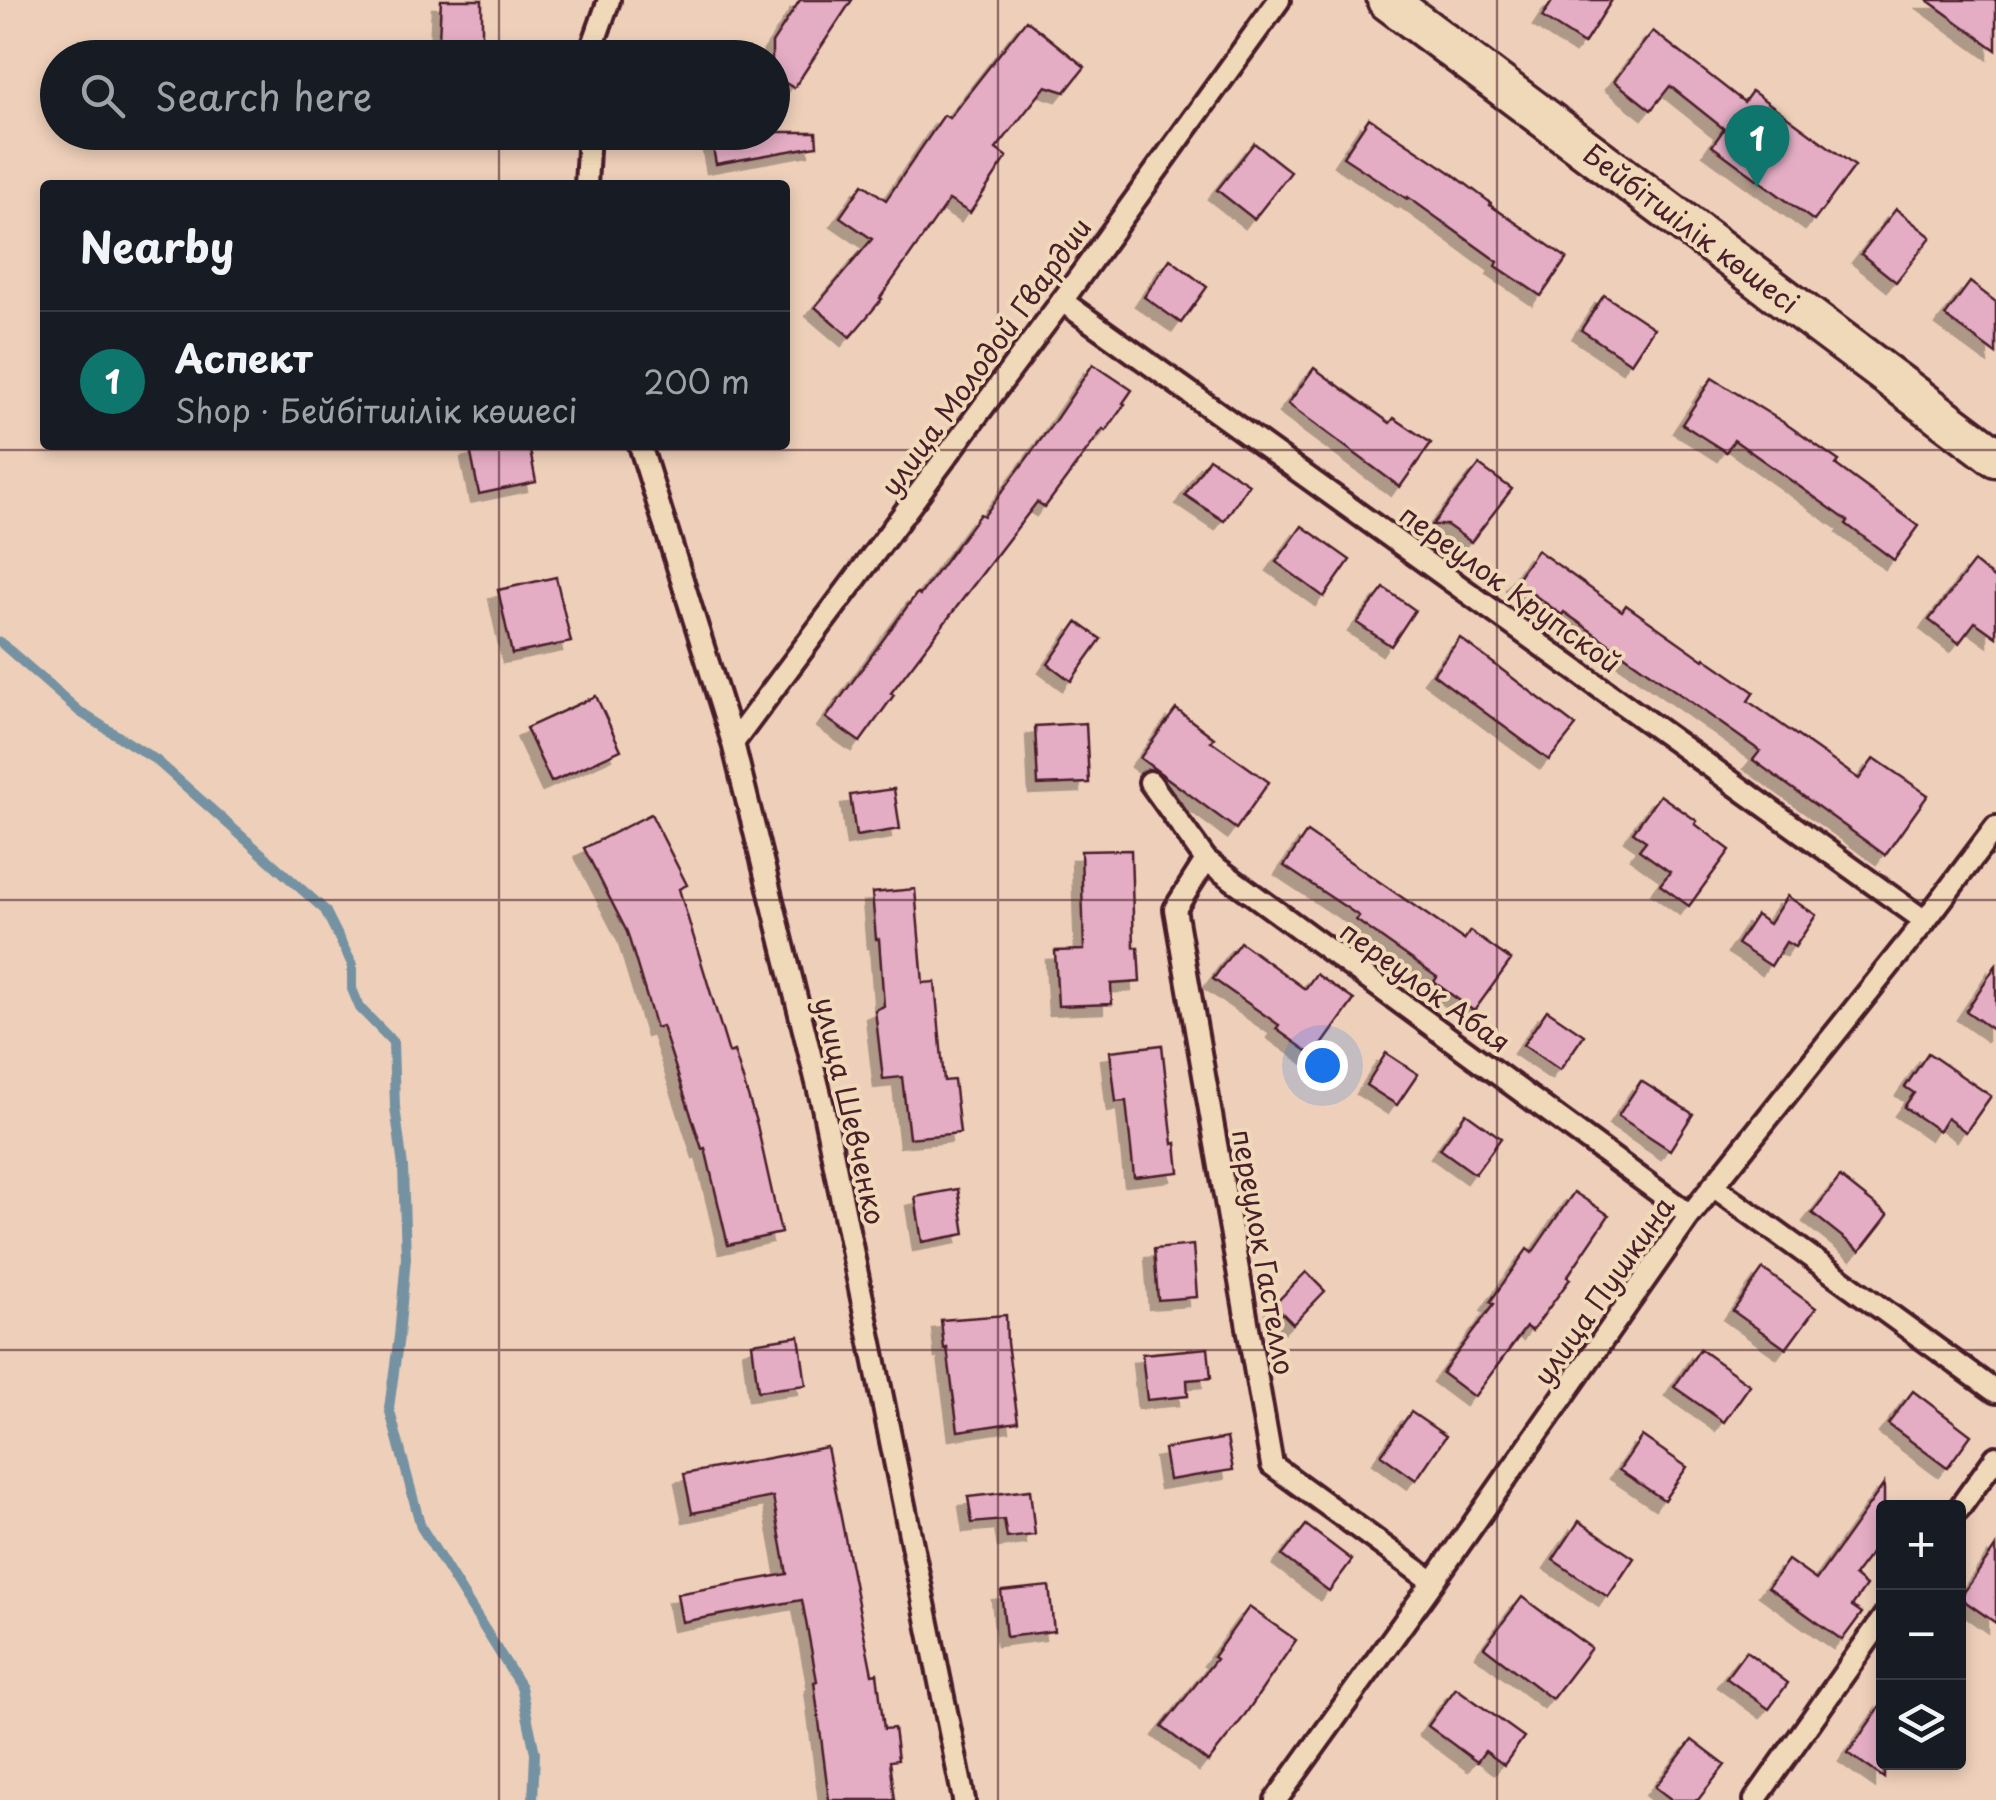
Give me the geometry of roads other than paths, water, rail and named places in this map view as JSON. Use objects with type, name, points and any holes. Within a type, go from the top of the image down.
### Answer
[{"type":"street","name":"Бейбітшілік көшесі","points":[[1386,0],[1996,457]]},
{"type":"lane","points":[[595,40],[609,0]]},
{"type":"lane","name":"улица Молодой Гвардии","points":[[733,743],[1062,301],[1279,0]]},
{"type":"lane","points":[[586,180],[588,150]]},
{"type":"lane","name":"переулок Крупской","points":[[1062,301],[1925,922]]},
{"type":"lane","name":"улица Шевченко","points":[[642,450],[733,743],[824,1107],[964,1800]]},
{"type":"lane","name":"переулок Абая","points":[[1150,782],[1206,860],[1690,1216]]},
{"type":"lane","name":"улица Пушкина","points":[[1276,1800],[1690,1216],[1996,827]]},
{"type":"lane","name":"переулок Гастелло","points":[[1206,860],[1175,908],[1272,1465],[1433,1582]]},
{"type":"lane","points":[[1713,1186],[1996,1392]]},
{"type":"lane","points":[[1965,1500],[1996,1457]]},
{"type":"lane","points":[[1755,1800],[1876,1628]]},
{"type":"waterway","points":[[0,642],[80,712],[156,760],[325,910],[352,964],[352,989],[360,1008],[393,1042],[406,1258],[389,1408],[421,1527],[521,1687],[535,1753],[533,1800]]},
{"type":"place","name":"Аспект","points":[[1757,187]]}]
